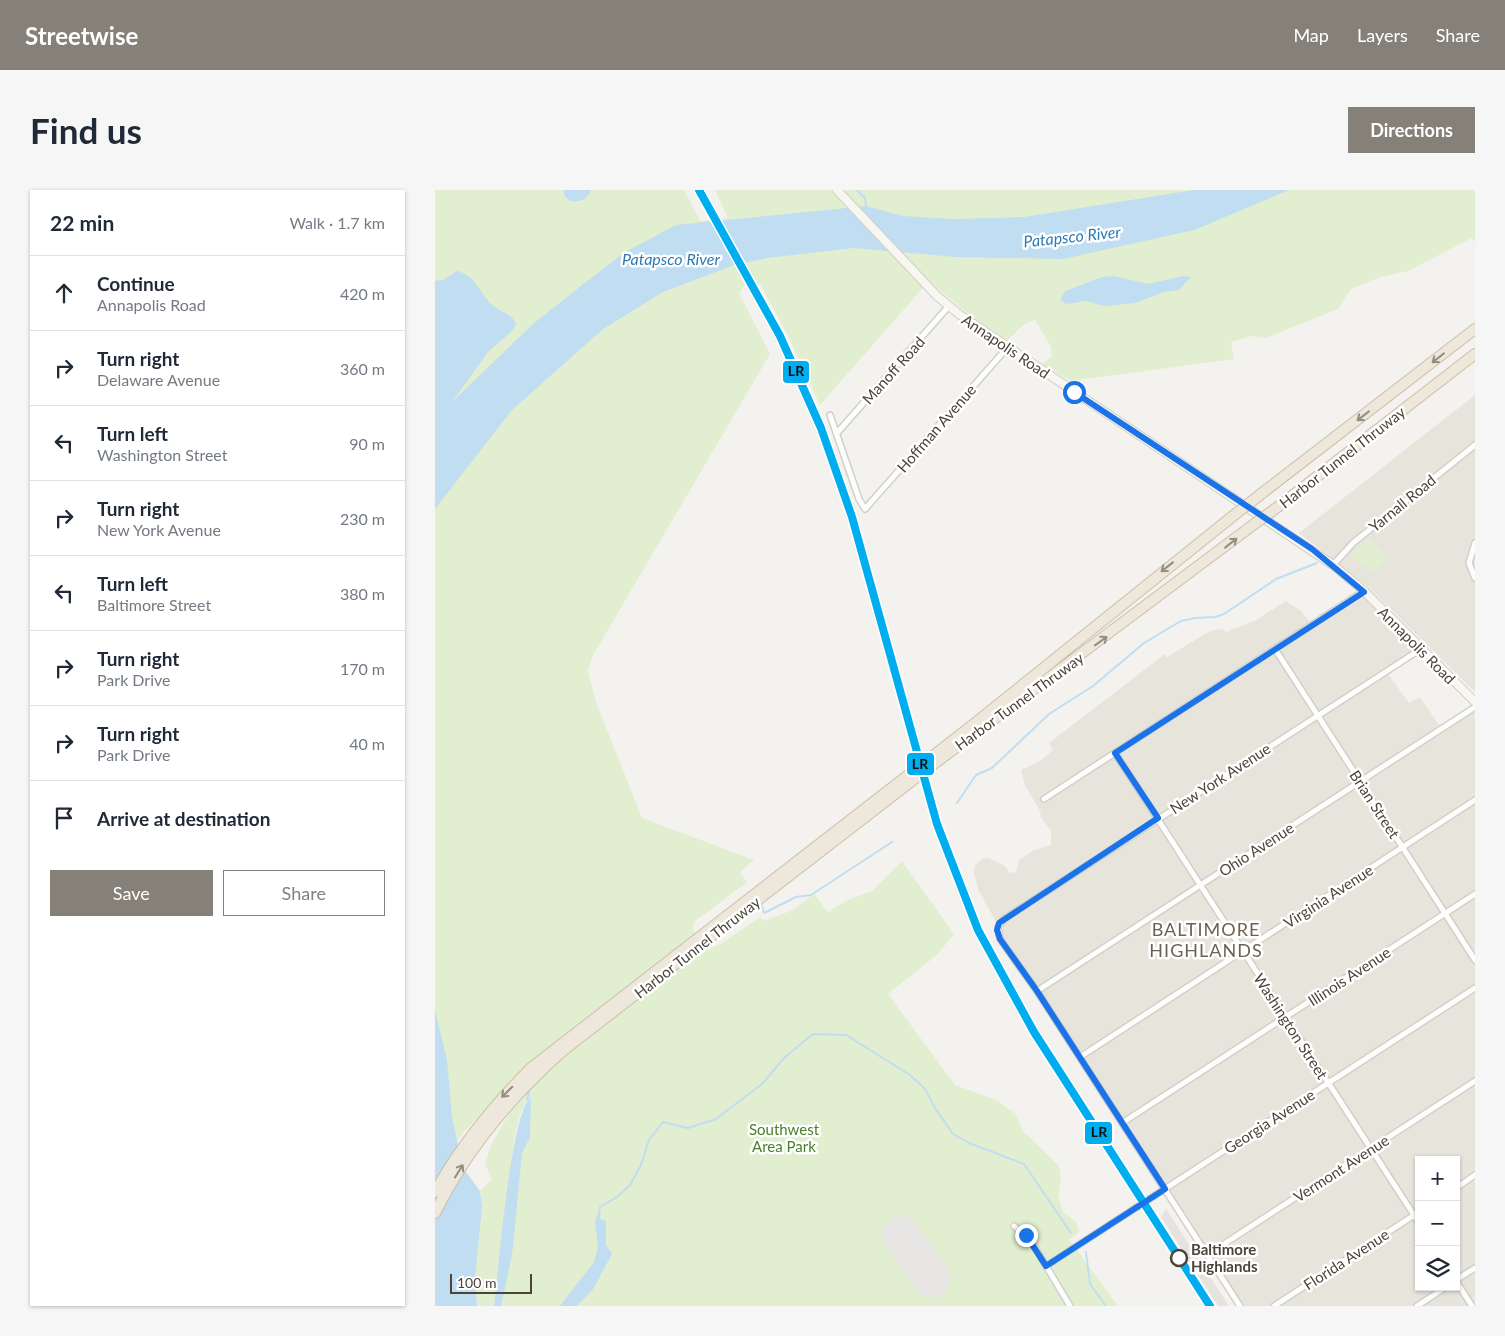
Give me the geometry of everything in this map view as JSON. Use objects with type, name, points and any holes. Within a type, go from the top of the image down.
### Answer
[{"type":"highway","name":"Harbor Tunnel Thruway","points":[[435,1192],[476,1128],[500,1099],[531,1068],[934,759],[1233,516],[1475,329]]},
{"type":"highway","name":"Harbor Tunnel Thruway","points":[[934,759],[1279,506],[1475,354]]},
{"type":"highway","name":"Harbor Tunnel Thruway","points":[[435,1213],[459,1170],[480,1139],[513,1098],[538,1073],[793,868]]},
{"type":"main road","name":"Annapolis Road","points":[[837,190],[948,307],[1333,565],[1364,592],[1475,702]]},
{"type":"street","name":"Manoff Road","points":[[837,432],[948,307]]},
{"type":"street","name":"Hoffman Avenue","points":[[837,432],[859,499],[865,509],[1007,348]]},
{"type":"street","points":[[830,415],[837,432]]},
{"type":"street","name":"Yarnall Road","points":[[1333,565],[1341,554],[1367,531],[1475,445]]},
{"type":"street","points":[[1475,543],[1469,563],[1475,578]]},
{"type":"street","points":[[1044,799],[1364,592]]},
{"type":"street","name":"New York Avenue","points":[[1037,991],[1000,939],[998,927],[1004,919],[1421,649]]},
{"type":"street","name":"Brian Street","points":[[1275,650],[1475,960]]},
{"type":"street","name":"Ohio Avenue","points":[[1037,991],[1475,707]]},
{"type":"street","name":"Washington Street","points":[[1115,753],[1371,1149],[1415,1213]]},
{"type":"street","name":"Virginia Avenue","points":[[1080,1058],[1475,800]]},
{"type":"street","name":"Illinois Avenue","points":[[1122,1123],[1475,894]]},
{"type":"street","name":"Georgia Avenue","points":[[1046,1266],[1475,988]]},
{"type":"street","points":[[1037,991],[1240,1306]]},
{"type":"street","name":"Vermont Avenue","points":[[1207,1255],[1475,1081]]},
{"type":"street","points":[[1460,1185],[1475,1176]]},
{"type":"street","name":"Florida Avenue","points":[[1274,1306],[1415,1215]]},
{"type":"street","points":[[1014,1226],[1026,1235],[1070,1306]]},
{"type":"street","points":[[1460,1278],[1475,1268]]},
{"type":"street","points":[[1460,1287],[1472,1306]]},
{"type":"street","points":[[1417,1306],[1440,1291]]},
{"type":"shaded area","points":[[1475,395],[1475,692],[1368,587],[1299,533]]},
{"type":"shaded area","points":[[1363,597],[1418,650],[1386,671],[1409,703],[1420,697],[1443,731],[1475,710],[1475,1306],[1237,1306],[1035,991],[999,941],[996,922],[978,889],[974,873],[975,865],[982,859],[988,858],[1005,866],[1010,873],[1016,872],[1019,860],[1034,850],[1051,845],[1051,831],[1041,817],[1040,811],[1025,785],[1021,770],[1040,761],[1053,750],[1049,743],[1165,654],[1167,657],[1210,631],[1223,629],[1226,632],[1256,620],[1286,601],[1301,611],[1313,626]]},
{"type":"shaded area","points":[[1166,1209],[1229,1306],[1218,1306],[1161,1217]]},
{"type":"green space","name":"Southwest Area Park","points":[[435,190],[684,190],[700,221],[728,218],[715,190],[1475,190],[1475,243],[1472,238],[1408,271],[1380,277],[1351,289],[1338,309],[1266,338],[1251,336],[1231,342],[1234,359],[1070,381],[1043,364],[1052,356],[1050,345],[1035,320],[1023,325],[1007,341],[967,313],[929,281],[820,405],[787,334],[760,284],[746,284],[739,293],[770,354],[592,657],[588,671],[596,702],[642,818],[754,860],[740,872],[747,882],[694,922],[693,930],[711,948],[719,945],[760,917],[764,921],[793,910],[814,894],[828,912],[848,900],[872,891],[902,861],[954,934],[938,954],[888,994],[955,1085],[996,1100],[1016,1114],[1023,1131],[1059,1166],[1061,1179],[1058,1197],[1063,1212],[1076,1222],[1079,1232],[1069,1239],[1118,1306],[477,1306],[475,1279],[482,1207],[480,1191],[492,1180],[485,1164],[491,1145],[519,1097],[511,1083],[462,1134],[435,1170]],"holes":[[[531,1098],[530,1137],[512,1160],[520,1117],[526,1102]]]},
{"type":"green space","points":[[1370,538],[1388,560],[1370,572],[1350,555]]},
{"type":"water","points":[[564,190],[591,190],[586,198],[580,201],[570,201],[564,195]]},
{"type":"water","name":"Patapsco River","points":[[1194,190],[1289,190],[1194,230],[1063,259],[956,257],[853,248],[767,258],[734,265],[663,292],[603,329],[512,410],[435,509],[435,281],[443,280],[457,271],[470,277],[486,298],[499,310],[510,316],[516,325],[512,331],[488,352],[452,402],[533,324],[586,282],[625,252],[676,225],[866,206],[903,216],[953,219],[1024,217]]},
{"type":"water","points":[[1113,276],[1149,284],[1183,276],[1191,277],[1179,290],[1164,292],[1135,303],[1105,306],[1086,301],[1066,304],[1060,300],[1065,291],[1102,277]]},
{"type":"water","points":[[435,1010],[447,1060],[452,1117],[458,1145],[466,1172],[480,1191],[482,1207],[475,1279],[477,1306],[435,1306]]},
{"type":"water","points":[[531,1098],[530,1137],[522,1153],[512,1255],[501,1306],[494,1306],[502,1230],[517,1130],[524,1109]]},
{"type":"water","points":[[601,1205],[600,1219],[606,1221],[606,1245],[612,1254],[593,1289],[577,1306],[560,1306],[594,1262],[598,1248],[595,1221]]},
{"type":"waterway","points":[[857,190],[865,198],[866,207]]},
{"type":"waterway","points":[[957,803],[976,775],[992,768],[1049,714],[1093,686],[1144,643],[1181,621],[1215,617],[1224,614],[1276,579],[1317,563]]},
{"type":"waterway","points":[[761,903],[764,913],[796,897],[811,895],[892,842]]},
{"type":"waterway","points":[[600,1207],[617,1197],[630,1185],[641,1165],[649,1140],[663,1122],[688,1128],[716,1119],[762,1084],[785,1057],[813,1034],[846,1035],[910,1075],[925,1089],[935,1108],[953,1134],[969,1143],[1024,1164],[1071,1233]]},
{"type":"waterway","points":[[527,1100],[530,1088]]},
{"type":"waterway","points":[[1086,1252],[1090,1284],[1106,1306]]},
{"type":"runway","points":[[901,1235],[932,1278]]},
{"type":"transit line","name":"LR","points":[[699,190],[780,336],[821,428],[852,517],[937,824],[978,930],[1034,1032],[1210,1306]]},
{"type":"place","name":"Baltimore Highlands","points":[[1179,1258]]},
{"type":"district","name":"BALTIMORE HIGHLANDS","points":[[1206,940]]},
{"type":"route","points":[[1026,1235],[1046,1266],[1165,1189],[1037,991],[1000,939],[997,930],[999,923],[1158,818],[1115,753],[1364,592],[1312,549],[1074,392]]}]
